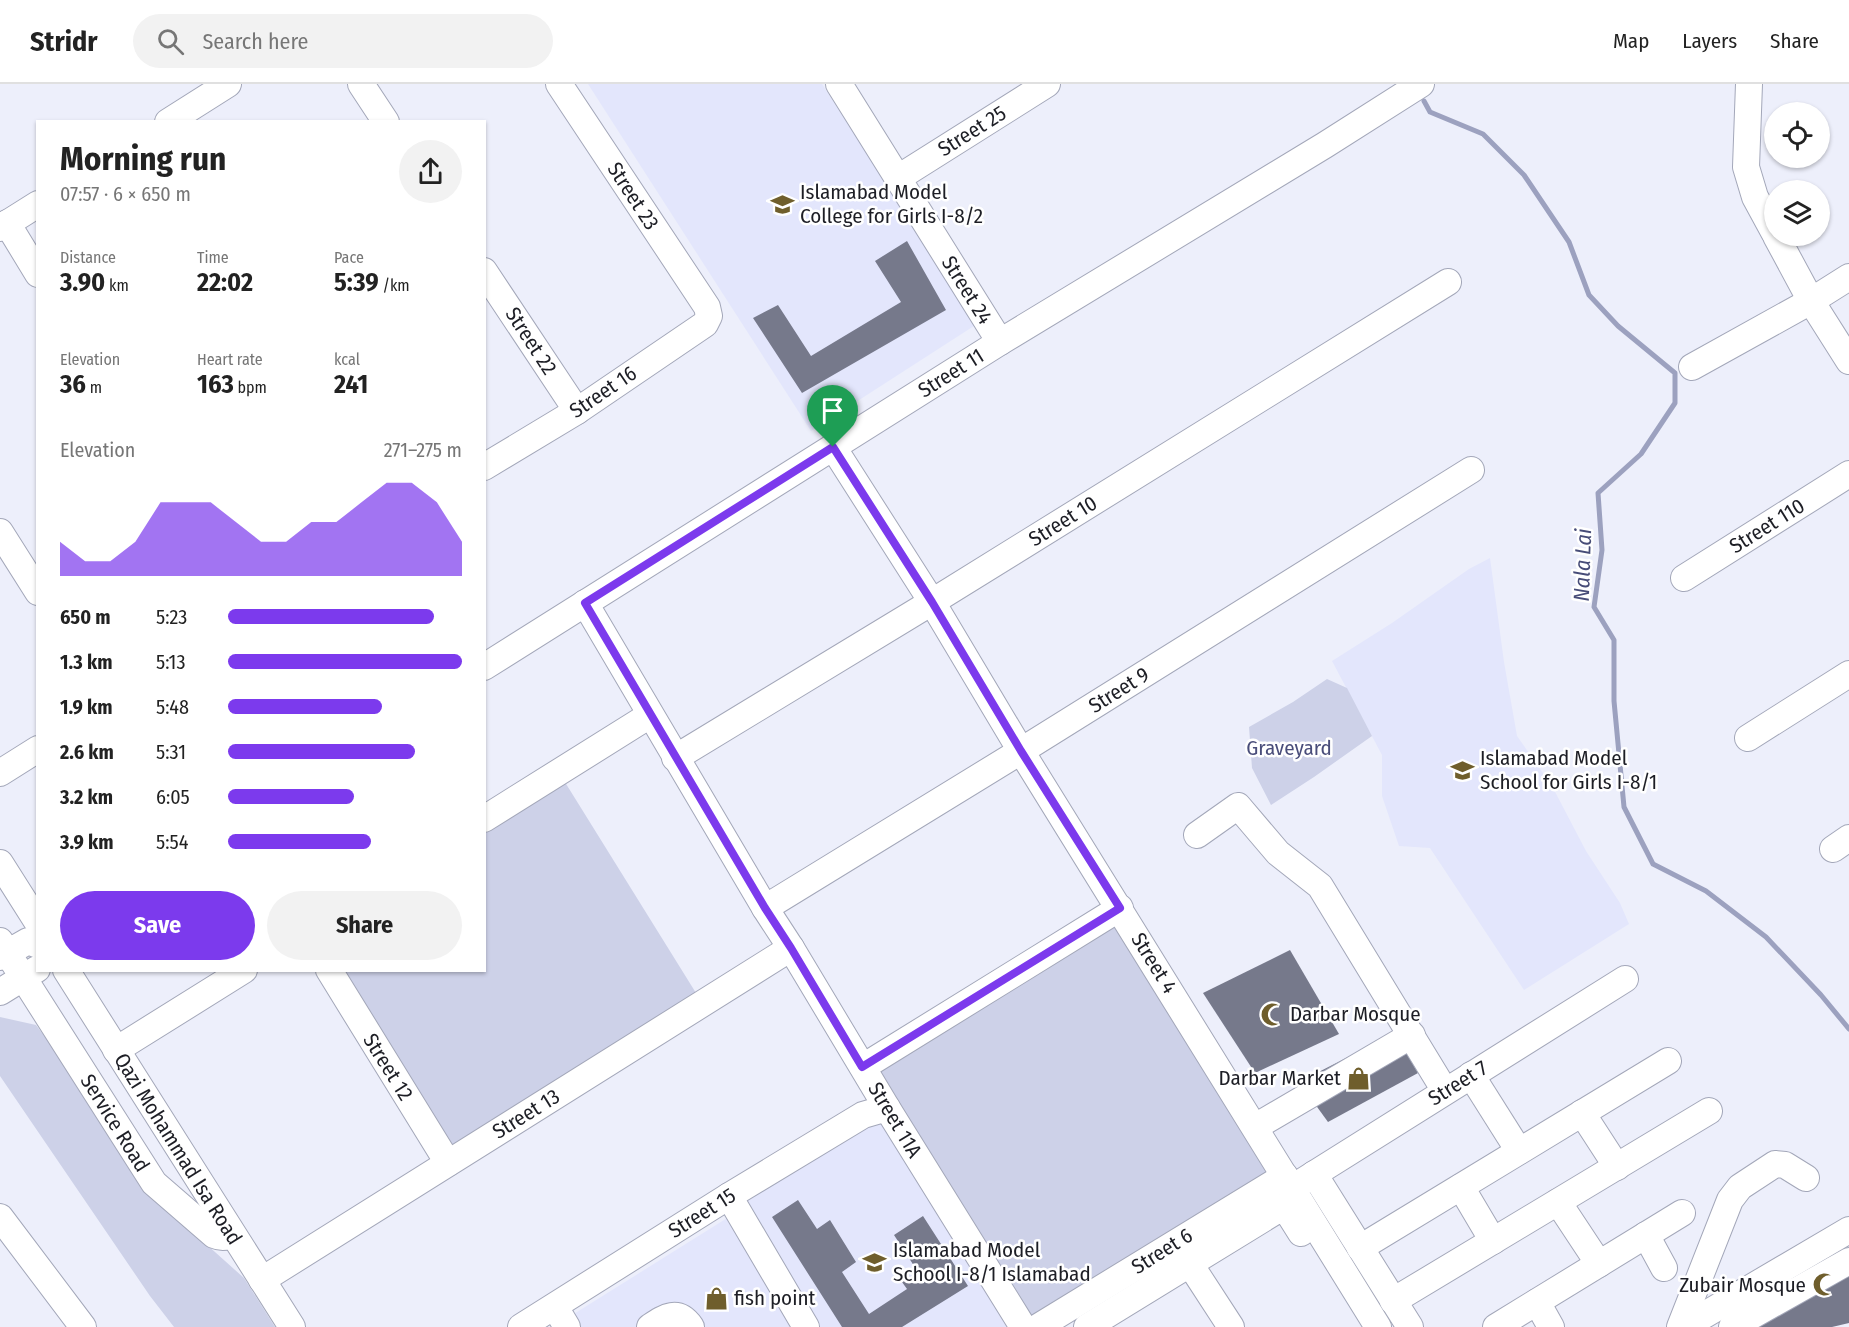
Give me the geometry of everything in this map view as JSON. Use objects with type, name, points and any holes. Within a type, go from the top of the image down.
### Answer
[{"type":"street","points":[[176,120],[198,114],[228,84]]},
{"type":"street","points":[[361,84],[385,120]]},
{"type":"street","name":"Street 23","points":[[559,84],[707,307]]},
{"type":"street","name":"Street 24","points":[[839,84],[1000,342]]},
{"type":"street","name":"Street 25","points":[[898,178],[1047,84]]},
{"type":"street","name":"Street 11","points":[[486,666],[1000,342],[1325,145],[1421,84]]},
{"type":"street","points":[[1749,84],[1746,166],[1755,197],[1764,214]]},
{"type":"street","points":[[36,205],[3,225],[36,271]]},
{"type":"street","points":[[1781,246],[1811,301],[1849,362]]},
{"type":"street","name":"Street 22","points":[[486,274],[577,411]]},
{"type":"street","points":[[1692,367],[1849,278]]},
{"type":"street","name":"Street 10","points":[[675,758],[932,602],[1448,282]]},
{"type":"street","name":"Street 16","points":[[486,466],[577,411],[705,324],[709,316],[707,307]]},
{"type":"street","name":"Street 4","points":[[833,447],[932,602],[1021,751],[1378,1327]]},
{"type":"street","name":"Street 9","points":[[765,908],[1471,470]]},
{"type":"street","name":"Street 110","points":[[1684,578],[1849,474]]},
{"type":"street","points":[[0,532],[36,589]]},
{"type":"street","name":"Street 11A","points":[[585,603],[765,908],[1023,1327]]},
{"type":"street","points":[[1748,738],[1849,674]]},
{"type":"street","points":[[486,818],[650,715]]},
{"type":"street","points":[[0,773],[36,750]]},
{"type":"street","points":[[1197,835],[1238,806],[1278,853],[1320,886],[1445,1091]]},
{"type":"street","points":[[0,863],[36,920]]},
{"type":"street","points":[[862,1067],[1120,908]]},
{"type":"street","name":"Service Road","points":[[2,950],[28,941],[36,944]]},
{"type":"street","name":"Street 13","points":[[262,1280],[791,948]]},
{"type":"street","name":"Service Road","points":[[2,950],[31,974],[154,1183],[214,1235],[220,1238],[232,1234]]},
{"type":"street","name":"Qazi Mohammad Isa Road","points":[[67,972],[292,1327]]},
{"type":"street","points":[[116,1050],[241,972]]},
{"type":"street","name":"Street 12","points":[[329,972],[448,1163]]},
{"type":"street","points":[[0,993],[31,974]]},
{"type":"street","name":"Street 7","points":[[1289,1182],[1314,1174],[1625,980]]},
{"type":"street","points":[[1255,1127],[1412,1035]]},
{"type":"street","points":[[1360,1248],[1668,1060]]},
{"type":"street","points":[[1471,1075],[1519,1151]]},
{"type":"street","name":"Street 15","points":[[521,1327],[561,1317],[729,1196],[863,1115],[887,1108]]},
{"type":"street","points":[[1393,1301],[1709,1111]]},
{"type":"street","points":[[1582,1113],[1617,1167]]},
{"type":"street","points":[[1690,1325],[1730,1200],[1740,1187],[1775,1164],[1785,1165],[1806,1178]]},
{"type":"street","points":[[1314,1174],[1410,1327]]},
{"type":"street","name":"Street 6","points":[[1038,1327],[1289,1182]]},
{"type":"street","points":[[1461,1187],[1493,1241]]},
{"type":"street","points":[[729,1196],[806,1327]]},
{"type":"street","points":[[1558,1202],[1599,1264]]},
{"type":"street","points":[[1087,1297],[1098,1324],[1284,1206],[1361,1327]]},
{"type":"street","points":[[1496,1327],[1682,1213]]},
{"type":"street","points":[[2,1220],[19,1260],[64,1327]]},
{"type":"street","points":[[2,1220],[83,1327]]},
{"type":"street","points":[[1690,1325],[1849,1230]]},
{"type":"street","points":[[1646,1235],[1664,1268]]},
{"type":"street","points":[[1731,1327],[1849,1261]]},
{"type":"street","points":[[1190,1264],[1231,1327]]},
{"type":"street","points":[[1537,1302],[1551,1327]]},
{"type":"street","points":[[650,1327],[665,1317],[676,1316],[686,1320],[691,1327]]},
{"type":"shaded area","name":"Islamabad Model College for Girls I-8/2","points":[[588,84],[822,84],[977,324],[811,431]]},
{"type":"shaded area","name":"Islamabad Model School for Girls I-8/1","points":[[1490,558],[1517,736],[1552,786],[1586,851],[1620,903],[1629,924],[1524,990],[1430,848],[1399,846],[1382,796],[1382,755],[1332,661],[1392,623],[1469,569]]},
{"type":"shaded area","name":"Islamabad Model School I-8/1 Islamabad","points":[[887,1108],[1023,1327],[807,1327],[729,1196]]},
{"type":"shaded area","points":[[732,1215],[800,1327],[553,1327]]},
{"type":"green space","name":"Graveyard","points":[[1327,679],[1347,688],[1372,736],[1271,805],[1252,768],[1249,727]]},
{"type":"green space","points":[[563,779],[696,993],[448,1153],[338,972],[486,972],[486,827]]},
{"type":"green space","points":[[1120,908],[1276,1169],[1026,1326],[863,1067]]},
{"type":"green space","points":[[0,1017],[36,1025],[74,1076],[148,1192],[244,1278],[275,1327],[174,1327],[150,1296],[0,1076]]},
{"type":"building","points":[[907,241],[946,310],[802,393],[753,318],[778,305],[811,356],[901,302],[875,261]]},
{"type":"building","name":"Darbar Mosque","points":[[1290,950],[1339,1034],[1255,1073],[1203,993]]},
{"type":"building","name":"Darbar Market","points":[[1395,1033],[1418,1073],[1328,1122],[1299,1082]]},
{"type":"building","points":[[798,1200],[817,1229],[830,1220],[856,1262],[842,1272],[869,1314],[907,1289],[902,1282],[918,1272],[894,1235],[923,1216],[968,1286],[902,1327],[842,1327],[772,1217]]},
{"type":"building","name":"Zubair Mosque","points":[[1849,1259],[1849,1323],[1832,1327],[1756,1327]]},
{"type":"waterway","name":"Nala Lai","points":[[1424,101],[1430,112],[1483,134],[1524,175],[1569,242],[1589,295],[1618,326],[1675,373],[1675,403],[1641,454],[1598,493],[1602,550],[1594,607],[1614,640],[1614,701],[1624,807],[1653,864],[1706,891],[1766,937],[1821,995],[1849,1029]]},
{"type":"place","name":"Islamabad Model College for Girls I-8/2","points":[[782,204]]},
{"type":"place","name":"Islamabad Model School for Girls I-8/1","points":[[1462,770]]},
{"type":"place","name":"Darbar Mosque","points":[[1272,1014]]},
{"type":"place","name":"Darbar Market","points":[[1359,1078]]},
{"type":"place","name":"Islamabad Model School I-8/1 Islamabad","points":[[875,1262]]},
{"type":"place","name":"Zubair Mosque","points":[[1824,1285]]},
{"type":"place","name":"fish point","points":[[716,1298]]},
{"type":"route","points":[[833,447],[932,602],[1021,751],[1120,908],[862,1067],[585,603],[833,447]]}]
